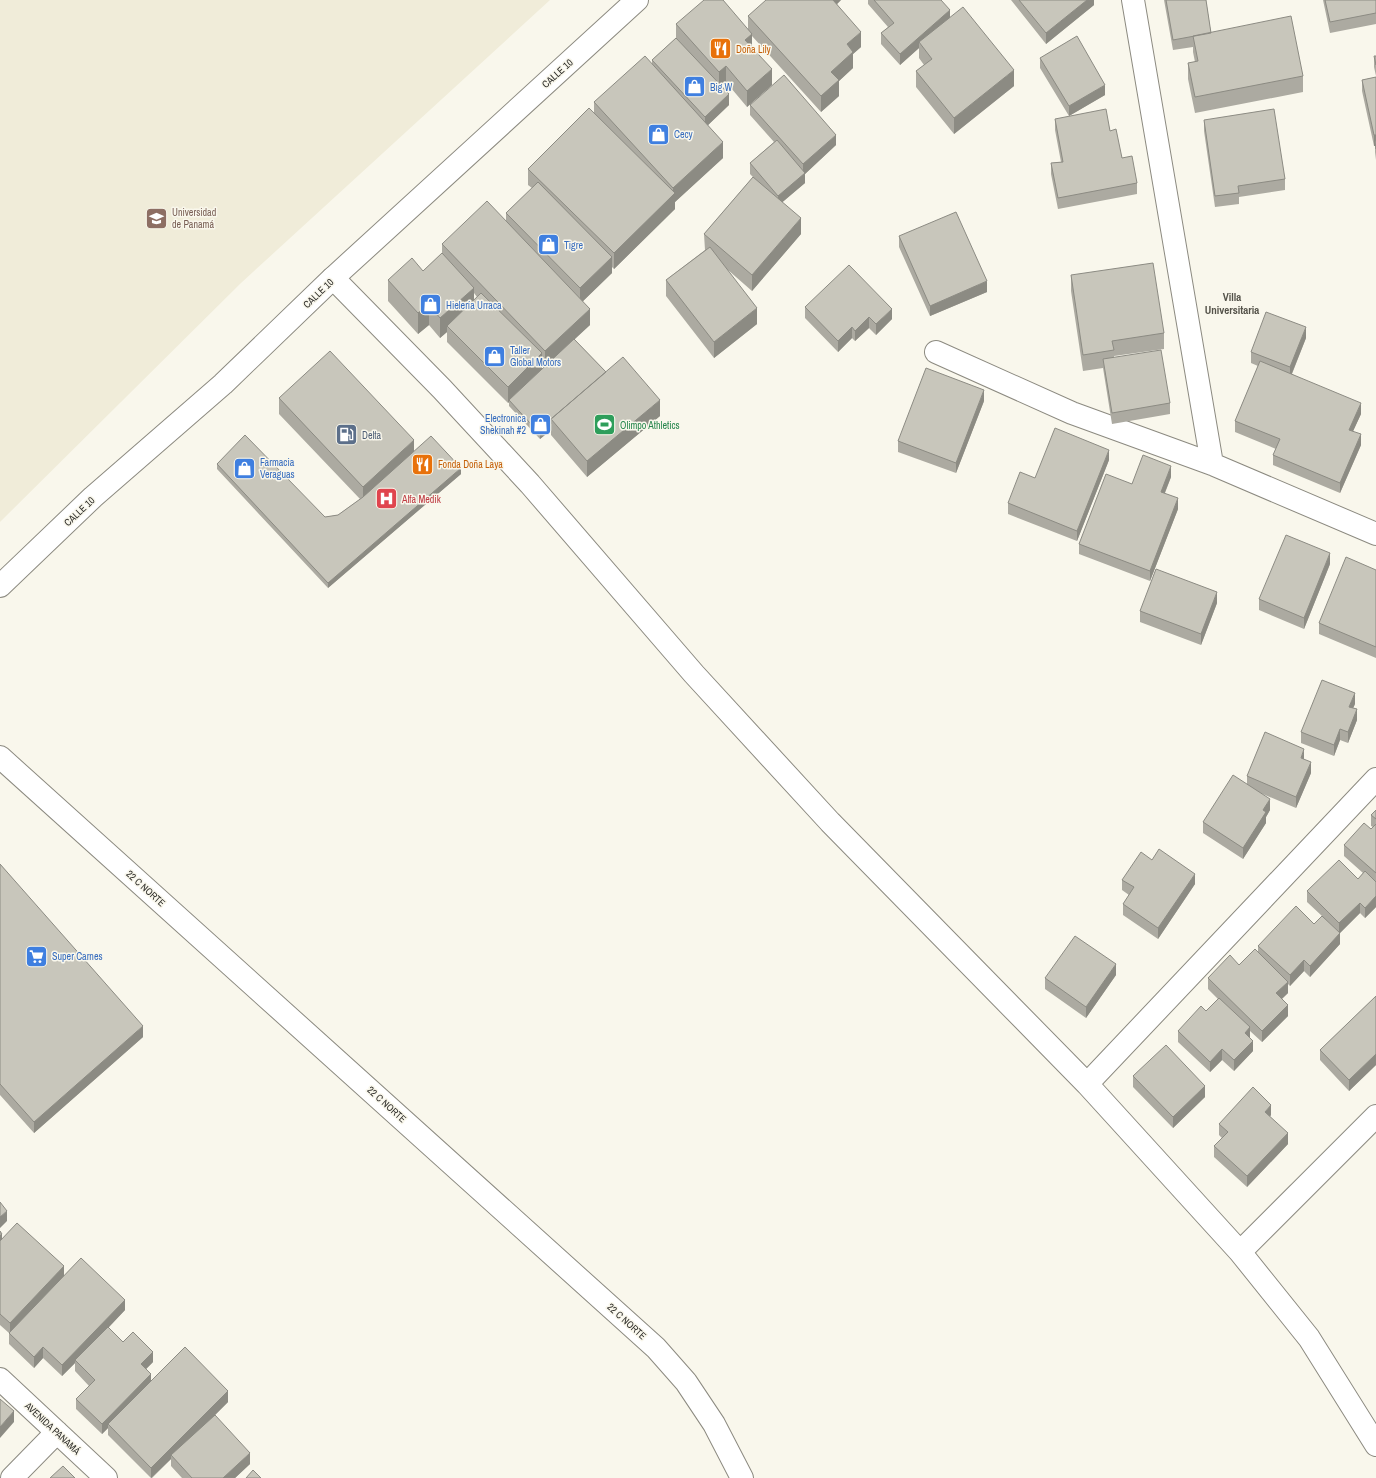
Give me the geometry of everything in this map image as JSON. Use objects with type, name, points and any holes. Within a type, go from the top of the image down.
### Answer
[{"type":"street","name":"CALLE 10","points":[[0,586],[93,497],[223,384],[333,278],[637,0]]},
{"type":"street","points":[[1133,0],[1212,464]]},
{"type":"street","points":[[333,278],[442,390],[530,484],[694,674],[830,822],[1087,1084],[1240,1252],[1309,1338],[1369,1418],[1376,1445]]},
{"type":"street","points":[[936,352],[1072,413],[1212,464],[1376,534]]},
{"type":"street","name":"22 C NORTE","points":[[0,757],[656,1348],[690,1388],[714,1424],[742,1478]]},
{"type":"street","points":[[1087,1084],[1376,778]]},
{"type":"street","points":[[1240,1252],[1376,1116]]},
{"type":"street","name":"AVENIDA PANAMÁ","points":[[0,1379],[106,1478]]},
{"type":"street","points":[[12,1478],[57,1432]]},
{"type":"shaded area","name":"Universidad de Panamá","points":[[0,0],[550,0],[241,283],[0,522]]},
{"type":"building","points":[[704,0],[723,0],[752,34],[745,40],[772,69],[747,91],[726,66],[719,72],[676,24]]},
{"type":"building","points":[[766,0],[833,0],[861,32],[847,44],[853,52],[831,72],[839,80],[821,96],[748,16]]},
{"type":"building","points":[[874,0],[941,0],[950,10],[900,54],[881,33],[894,23]]},
{"type":"building","points":[[1019,0],[1087,0],[1046,33]]},
{"type":"building","points":[[1166,0],[1206,0],[1211,33],[1173,40]]},
{"type":"building","points":[[1325,0],[1376,0],[1376,13],[1330,22]]},
{"type":"building","points":[[963,7],[1014,70],[954,118],[916,71],[932,59],[919,42]]},
{"type":"building","points":[[1291,16],[1303,76],[1195,97],[1188,63],[1198,61],[1193,36]]},
{"type":"building","points":[[1077,36],[1105,85],[1069,106],[1040,58]]},
{"type":"building","points":[[676,38],[729,94],[705,117],[652,60]]},
{"type":"building","points":[[645,56],[723,142],[673,188],[594,102]]},
{"type":"building","points":[[784,75],[836,135],[803,164],[750,105]]},
{"type":"building","points":[[1376,77],[1376,135],[1374,135],[1362,80]]},
{"type":"building","points":[[589,108],[675,193],[614,253],[528,169]]},
{"type":"building","points":[[1106,109],[1110,131],[1116,129],[1122,158],[1132,156],[1137,183],[1058,198],[1051,163],[1063,162],[1055,119]]},
{"type":"building","points":[[1274,109],[1285,179],[1238,186],[1239,193],[1215,196],[1204,120]]},
{"type":"building","points":[[777,140],[805,173],[778,196],[750,163]]},
{"type":"building","points":[[753,177],[801,218],[752,275],[704,234]]},
{"type":"building","points":[[538,182],[612,257],[580,288],[506,213]]},
{"type":"building","points":[[487,201],[590,309],[545,351],[442,244]]},
{"type":"building","points":[[956,212],[987,281],[930,306],[899,236]]},
{"type":"building","points":[[710,247],[757,308],[714,342],[666,280]]},
{"type":"building","points":[[442,253],[474,288],[440,318],[429,304],[418,313],[388,280],[412,258],[423,271]]},
{"type":"building","points":[[1153,263],[1164,333],[1112,341],[1114,350],[1083,355],[1071,275]]},
{"type":"building","points":[[849,265],[892,309],[876,324],[869,317],[855,331],[852,327],[838,341],[805,307]]},
{"type":"building","name":"Taller Global Motors","points":[[481,293],[542,353],[508,387],[447,326]]},
{"type":"building","points":[[1266,312],[1306,327],[1290,367],[1251,352]]},
{"type":"building","points":[[574,339],[606,372],[551,419],[551,424],[540,434],[509,400]]},
{"type":"building","points":[[1161,350],[1170,403],[1112,413],[1103,359]]},
{"type":"building","name":"Delta","points":[[330,351],[414,440],[363,487],[279,398]]},
{"type":"building","name":"Olimpo Athletics","points":[[623,357],[660,400],[587,461],[551,419]]},
{"type":"building","points":[[1260,361],[1361,403],[1349,430],[1361,434],[1340,483],[1273,455],[1280,439],[1235,421]]},
{"type":"building","points":[[926,368],[984,390],[956,463],[898,441]]},
{"type":"building","points":[[1055,428],[1109,450],[1077,531],[1008,503],[1020,472],[1035,478]]},
{"type":"building","points":[[245,435],[325,517],[338,515],[363,497],[431,436],[461,468],[328,583],[217,464]]},
{"type":"building","points":[[1143,455],[1171,466],[1161,492],[1178,498],[1150,571],[1079,544],[1106,474],[1132,484]]},
{"type":"building","points":[[1286,535],[1330,553],[1304,618],[1259,599]]},
{"type":"building","points":[[1346,557],[1376,570],[1376,647],[1319,623]]},
{"type":"building","points":[[1156,569],[1217,592],[1201,634],[1140,611]]},
{"type":"building","points":[[1322,680],[1355,693],[1349,707],[1357,709],[1348,732],[1340,729],[1334,745],[1301,732]]},
{"type":"building","points":[[1265,732],[1304,749],[1301,758],[1311,762],[1296,797],[1247,776]]},
{"type":"building","points":[[1233,775],[1270,799],[1263,810],[1266,812],[1243,848],[1203,822]]},
{"type":"building","points":[[1376,810],[1376,819],[1371,815]]},
{"type":"building","points":[[1364,823],[1371,829],[1376,824],[1376,873],[1344,845]]},
{"type":"building","points":[[1159,849],[1195,874],[1158,928],[1123,904],[1134,887],[1122,880],[1141,852],[1152,860]]},
{"type":"building","points":[[1339,860],[1358,879],[1365,871],[1376,882],[1376,896],[1365,908],[1360,903],[1339,923],[1307,891]]},
{"type":"building","name":"Super Carnes","points":[[0,864],[143,1026],[34,1122],[0,1084]]},
{"type":"building","points":[[1296,906],[1314,924],[1322,916],[1340,933],[1310,966],[1304,960],[1290,975],[1258,946]]},
{"type":"building","points":[[1075,936],[1116,964],[1086,1007],[1045,978]]},
{"type":"building","points":[[1255,949],[1288,982],[1276,993],[1288,1005],[1262,1031],[1208,978],[1230,955],[1239,965]]},
{"type":"building","points":[[1376,996],[1376,1054],[1349,1080],[1320,1050]]},
{"type":"building","points":[[1219,998],[1250,1027],[1245,1033],[1253,1041],[1234,1060],[1222,1049],[1210,1062],[1178,1031],[1201,1006],[1206,1011]]},
{"type":"building","points":[[1166,1045],[1205,1086],[1173,1117],[1133,1076]]},
{"type":"building","points":[[1253,1087],[1271,1105],[1265,1112],[1288,1133],[1247,1176],[1214,1146],[1228,1132],[1219,1124]]},
{"type":"building","points":[[0,1202],[7,1211],[0,1217]]},
{"type":"building","points":[[17,1223],[64,1266],[10,1323],[0,1314],[0,1241]]},
{"type":"building","points":[[81,1258],[125,1300],[62,1365],[43,1347],[34,1357],[9,1333]]},
{"type":"building","points":[[108,1327],[123,1342],[133,1332],[153,1352],[141,1364],[151,1374],[102,1424],[76,1399],[95,1380],[75,1360]]},
{"type":"building","points":[[185,1347],[228,1391],[151,1468],[108,1424]]},
{"type":"building","points":[[0,1399],[14,1411],[0,1427]]},
{"type":"building","points":[[215,1415],[250,1453],[223,1478],[192,1478],[171,1455]]},
{"type":"building","points":[[63,1466],[75,1478],[50,1478]]},
{"type":"building","points":[[253,1470],[261,1478],[246,1478]]},
{"type":"place","name":"Doña Lily","points":[[720,49]]},
{"type":"place","name":"Big W","points":[[695,87]]},
{"type":"place","name":"Cecy","points":[[659,134]]},
{"type":"place","name":"Universidad de Panamá","points":[[156,218]]},
{"type":"place","name":"Tigre","points":[[548,245]]},
{"type":"place","name":"Hielería Urraca","points":[[431,305]]},
{"type":"place","name":"Taller Global Motors","points":[[494,356]]},
{"type":"place","name":"Electronica Shekinah #2","points":[[541,424]]},
{"type":"place","name":"Olimpo Athletics","points":[[605,425]]},
{"type":"place","name":"Delta","points":[[347,435]]},
{"type":"place","name":"Fonda Doña Laya","points":[[423,464]]},
{"type":"place","name":"Farmacia Veraguas","points":[[244,468]]},
{"type":"place","name":"Alfa Medik","points":[[386,499]]},
{"type":"place","name":"Super Carnes","points":[[36,956]]},
{"type":"district","name":"Villa Universitaria","points":[[1232,303]]}]
